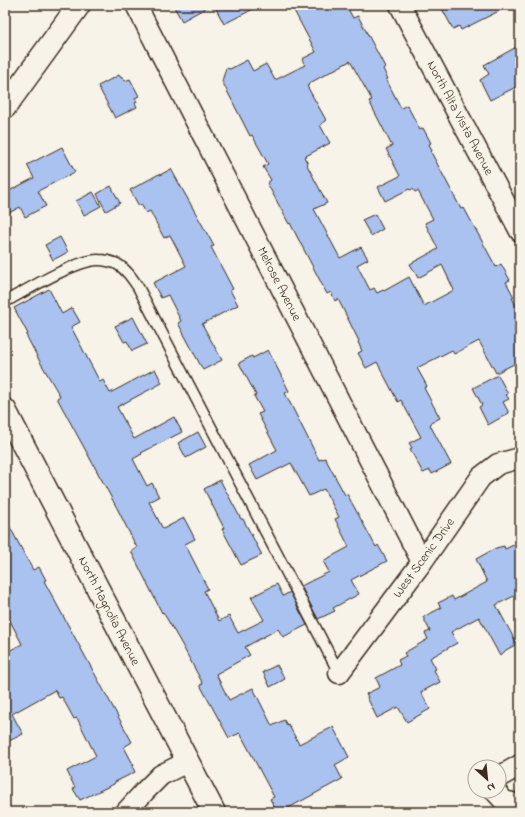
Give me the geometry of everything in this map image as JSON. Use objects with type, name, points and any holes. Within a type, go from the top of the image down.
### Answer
[{"type":"street","points":[[5,107],[79,5]]},
{"type":"street","name":"Melrose Avenue","points":[[136,5],[422,562]]},
{"type":"street","name":"North Alta Vista Avenue","points":[[400,5],[520,231]]},
{"type":"street","name":"North Magnolia Avenue","points":[[5,410],[214,812]]},
{"type":"street","name":"West Scenic Drive","points":[[339,673],[422,562],[481,478],[498,464],[520,458]]},
{"type":"street","points":[[126,812],[145,790],[161,775],[187,762]]},
{"type":"street","points":[[507,772],[520,765]]},
{"type":"street","points":[[502,799],[504,801],[520,805]]},
{"type":"lane","points":[[5,302],[59,273],[81,264],[98,260],[117,264],[128,273],[142,294],[339,673]]},
{"type":"building","points":[[173,5],[211,5],[182,21]]},
{"type":"building","points":[[214,5],[261,5],[224,24]]},
{"type":"building","points":[[291,5],[346,5],[353,18],[358,16],[385,67],[383,69],[388,79],[386,79],[401,108],[407,105],[420,130],[423,128],[431,143],[429,144],[432,151],[431,152],[461,209],[464,208],[496,267],[501,264],[510,280],[506,282],[520,313],[520,361],[496,373],[479,341],[454,354],[452,350],[417,368],[427,386],[424,388],[440,418],[430,425],[451,464],[432,474],[430,470],[423,473],[410,449],[412,448],[409,443],[421,437],[401,400],[398,402],[377,362],[366,368],[358,353],[362,351],[358,342],[359,341],[338,299],[335,301],[331,292],[327,294],[290,223],[289,224],[267,183],[271,180],[263,167],[268,164],[252,135],[250,136],[222,81],[226,68],[230,69],[247,60],[253,71],[266,64],[275,80],[305,65],[302,59],[316,52]],"holes":[[[350,61],[372,100],[369,101],[392,146],[386,149],[400,176],[378,187],[385,201],[409,189],[413,189],[415,192],[418,191],[433,219],[425,223],[438,249],[410,264],[418,278],[442,265],[454,290],[424,306],[409,277],[384,291],[383,290],[377,293],[374,288],[370,290],[357,265],[368,259],[361,247],[340,258],[314,209],[327,203],[304,157],[330,143],[320,125],[326,120],[307,86],[309,85],[308,84]]]},
{"type":"building","points":[[440,5],[511,5],[461,30],[459,26],[453,29]]},
{"type":"building","points":[[520,45],[520,85],[490,100],[480,80],[489,74],[484,65]]},
{"type":"building","points":[[119,75],[121,78],[123,77],[125,81],[130,79],[139,96],[135,98],[137,107],[115,118],[98,86]]},
{"type":"building","points":[[62,147],[75,172],[38,191],[46,206],[25,217],[20,207],[5,215],[5,193],[34,178],[27,165]]},
{"type":"building","points":[[171,169],[214,246],[211,247],[233,289],[230,290],[238,305],[202,324],[222,360],[203,370],[178,323],[181,321],[168,295],[161,298],[153,283],[186,266],[170,235],[164,238],[150,211],[146,213],[141,204],[139,206],[130,190]]},
{"type":"building","points":[[111,186],[120,203],[106,211],[97,194]]},
{"type":"building","points":[[93,192],[101,206],[84,215],[76,201]]},
{"type":"building","points":[[375,214],[383,229],[371,236],[362,220]]},
{"type":"building","points":[[60,237],[68,252],[53,260],[45,245]]},
{"type":"building","points":[[49,289],[62,314],[72,308],[80,322],[71,327],[100,382],[103,380],[110,393],[155,369],[162,383],[117,407],[134,439],[174,417],[182,432],[141,453],[142,454],[133,459],[147,486],[152,483],[159,497],[149,502],[163,529],[184,518],[195,539],[185,544],[208,589],[204,591],[219,621],[229,616],[238,633],[264,620],[251,597],[277,584],[283,596],[290,592],[307,625],[283,637],[278,629],[245,647],[250,655],[216,674],[229,700],[253,688],[272,726],[284,720],[287,725],[288,724],[299,744],[333,727],[349,757],[335,765],[342,779],[281,812],[277,812],[270,799],[274,797],[240,733],[229,738],[200,685],[203,684],[181,643],[163,612],[162,613],[131,551],[137,548],[57,398],[60,396],[39,360],[26,335],[28,334],[14,308]]},
{"type":"building","points":[[133,317],[147,344],[132,351],[127,341],[124,342],[115,326]]},
{"type":"building","points":[[268,350],[289,391],[285,393],[319,460],[325,458],[376,547],[378,545],[387,561],[351,580],[359,594],[333,608],[335,611],[318,619],[301,586],[329,572],[323,561],[349,547],[335,519],[339,517],[324,489],[309,496],[291,463],[257,480],[249,465],[277,450],[258,414],[263,412],[239,363]]},
{"type":"building","points":[[498,375],[508,394],[506,395],[509,399],[503,402],[509,413],[488,425],[479,407],[482,405],[473,388]]},
{"type":"building","points":[[198,432],[206,447],[186,458],[178,443]]},
{"type":"building","points":[[220,480],[262,555],[241,565],[222,529],[224,528],[204,489]]},
{"type":"building","points":[[5,518],[33,570],[39,567],[46,580],[44,581],[132,742],[124,747],[134,766],[132,766],[135,772],[80,800],[73,789],[75,788],[67,771],[96,756],[77,718],[74,719],[62,697],[59,698],[55,690],[12,714],[23,734],[5,743],[5,653],[22,644],[5,611],[7,611],[5,607]]},
{"type":"building","points":[[520,542],[520,593],[496,605],[517,644],[506,650],[500,656],[479,617],[451,632],[457,643],[430,658],[436,669],[434,670],[440,682],[421,692],[430,709],[407,722],[398,707],[377,718],[366,694],[380,687],[376,678],[400,665],[398,660],[406,656],[404,653],[428,639],[425,633],[430,631],[423,617],[441,608],[438,603],[452,596],[454,600],[487,582],[476,559],[496,548],[504,546],[505,549]]},
{"type":"building","points":[[277,665],[285,679],[270,687],[263,672]]}]
